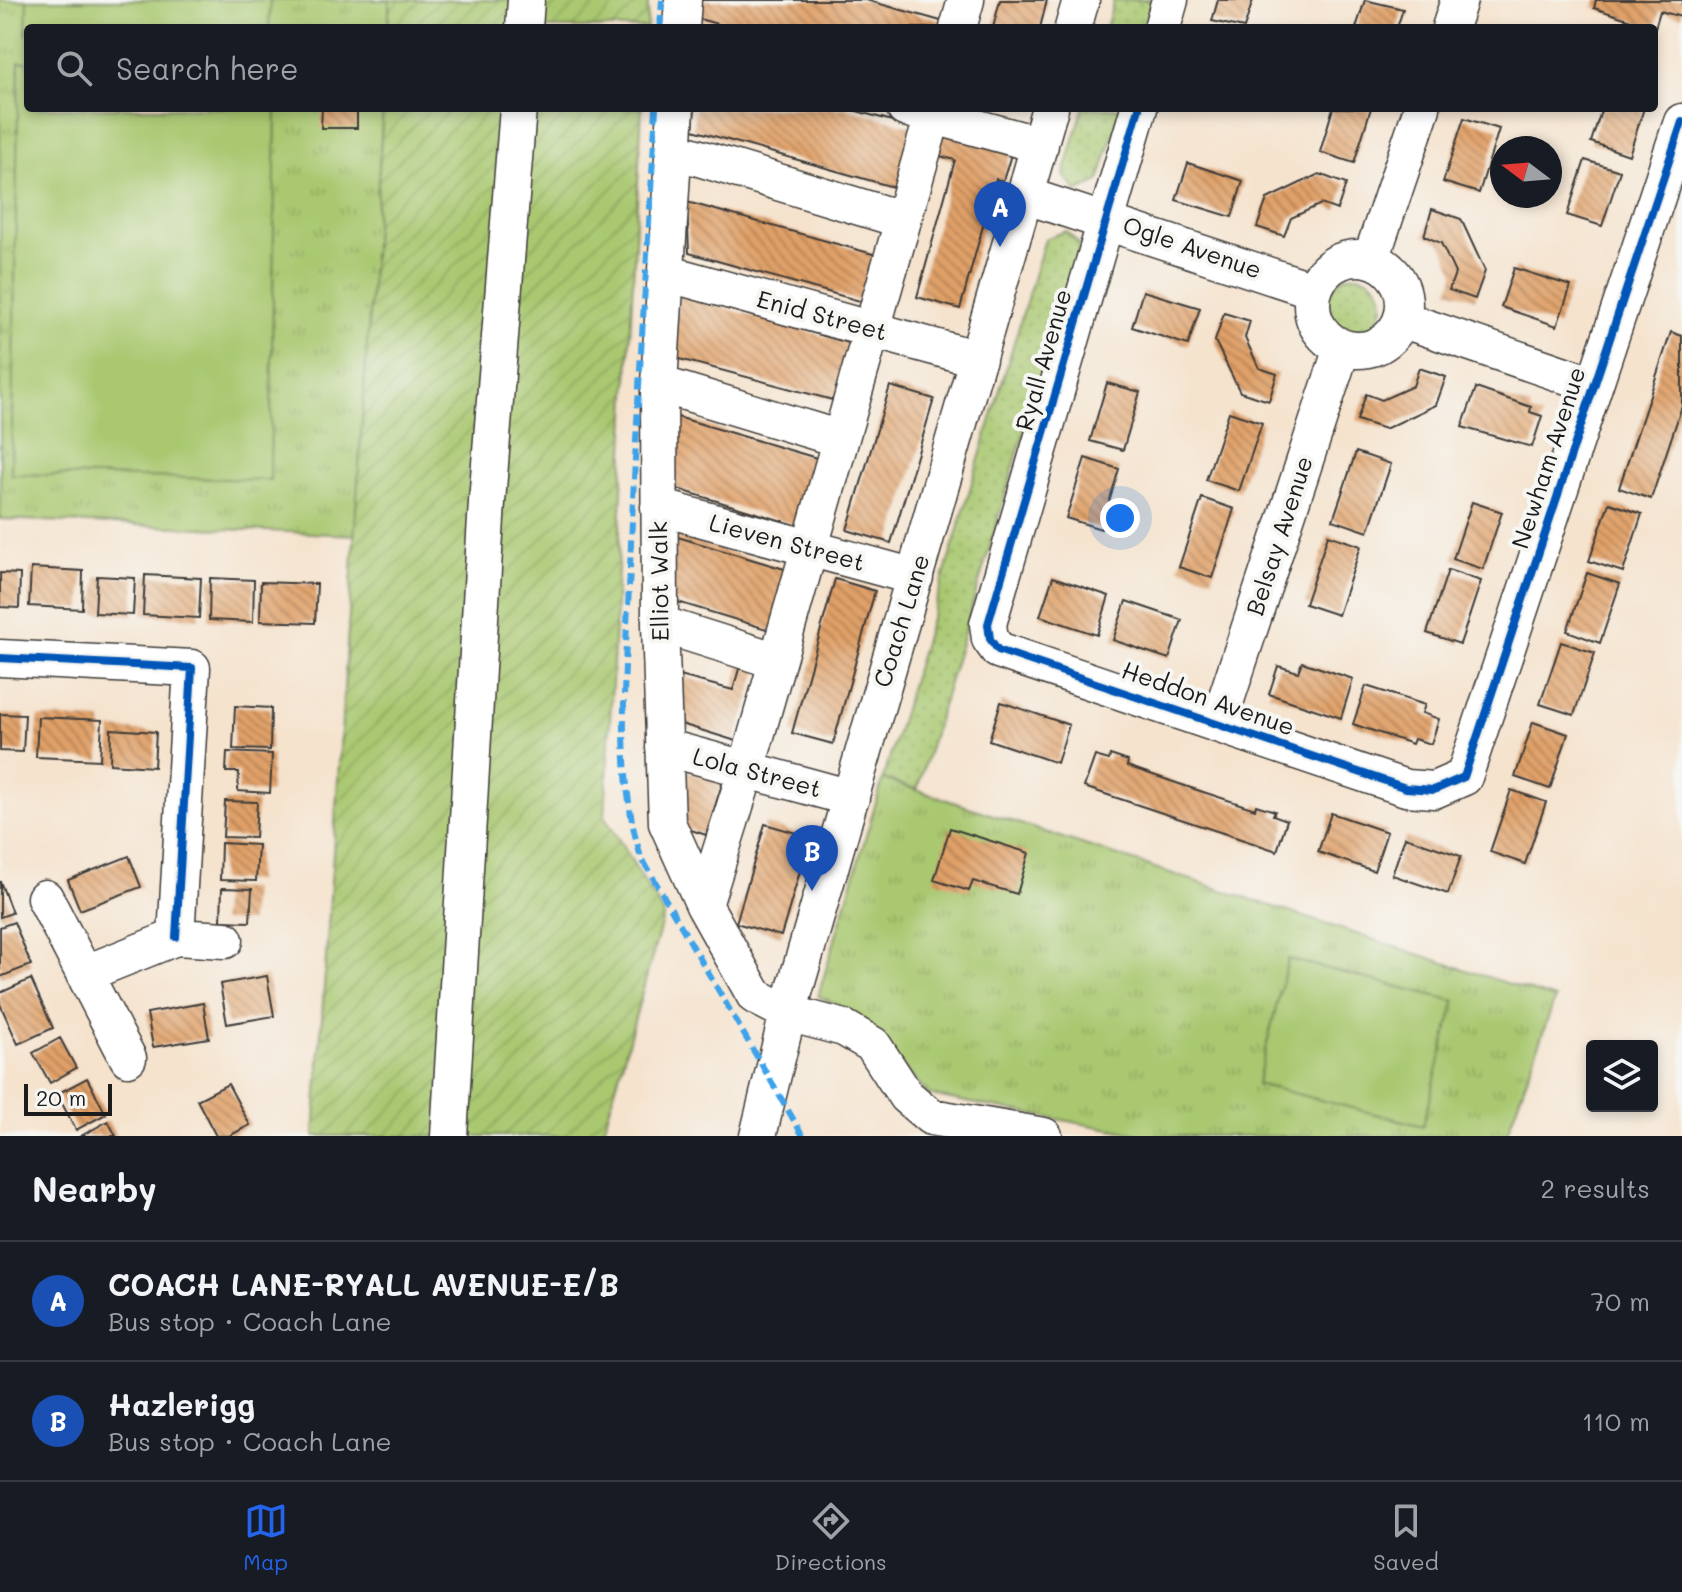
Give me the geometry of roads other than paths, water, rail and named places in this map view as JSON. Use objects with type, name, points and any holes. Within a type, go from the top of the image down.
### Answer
[{"type":"street","points":[[524,24],[526,0]]},
{"type":"street","points":[[681,24],[683,0]]},
{"type":"street","points":[[959,24],[966,0]]},
{"type":"street","points":[[1074,24],[1081,0]]},
{"type":"street","points":[[1163,24],[1170,0]]},
{"type":"street","points":[[1451,24],[1459,0]]},
{"type":"street","points":[[449,1136],[485,531],[518,112]]},
{"type":"street","name":"Elliot Walk","points":[[676,112],[659,384],[660,624],[667,823],[704,905],[755,996],[788,1013],[844,1028],[873,1045],[906,1096],[931,1117],[1044,1136]]},
{"type":"street","points":[[704,905],[746,771],[873,330],[903,220],[924,112]]},
{"type":"street","points":[[927,112],[1040,145]]},
{"type":"street","name":"Coach Lane","points":[[758,1136],[788,1013],[1049,112]]},
{"type":"street","name":"Ryall Avenue","points":[[988,624],[1138,112]]},
{"type":"street","points":[[1371,259],[1421,112]]},
{"type":"street","name":"Newham Avenue","points":[[1434,790],[1464,777],[1682,122]]},
{"type":"street","points":[[673,150],[903,220]]},
{"type":"street","name":"Ogle Avenue","points":[[1024,195],[1106,219],[1313,290]]},
{"type":"street","points":[[1346,259],[1371,259],[1387,266],[1404,293],[1404,320],[1385,343],[1364,350],[1342,348],[1326,339],[1313,316],[1313,290],[1323,272],[1346,259]]},
{"type":"street","name":"Enid Street","points":[[666,273],[978,359]]},
{"type":"street","points":[[1404,320],[1594,385]]},
{"type":"street","name":"Belsay Avenue","points":[[1218,724],[1342,348]]},
{"type":"street","points":[[659,384],[840,439]]},
{"type":"street","name":"Lieven Street","points":[[659,507],[915,577]]},
{"type":"street","points":[[660,624],[777,661]]},
{"type":"street","name":"Heddon Avenue","points":[[988,624],[990,639],[998,650],[1406,788],[1434,790]]},
{"type":"street","points":[[0,658],[192,668],[176,937]]},
{"type":"street","name":"Lola Street","points":[[664,747],[851,798]]},
{"type":"street","points":[[45,898],[128,1058]]},
{"type":"street","points":[[84,974],[176,937],[225,940]]},
{"type":"place","name":"COACH LANE-RYALL AVENUE-E/B","points":[[1000,247]]},
{"type":"place","name":"Hazlerigg","points":[[812,891]]}]
